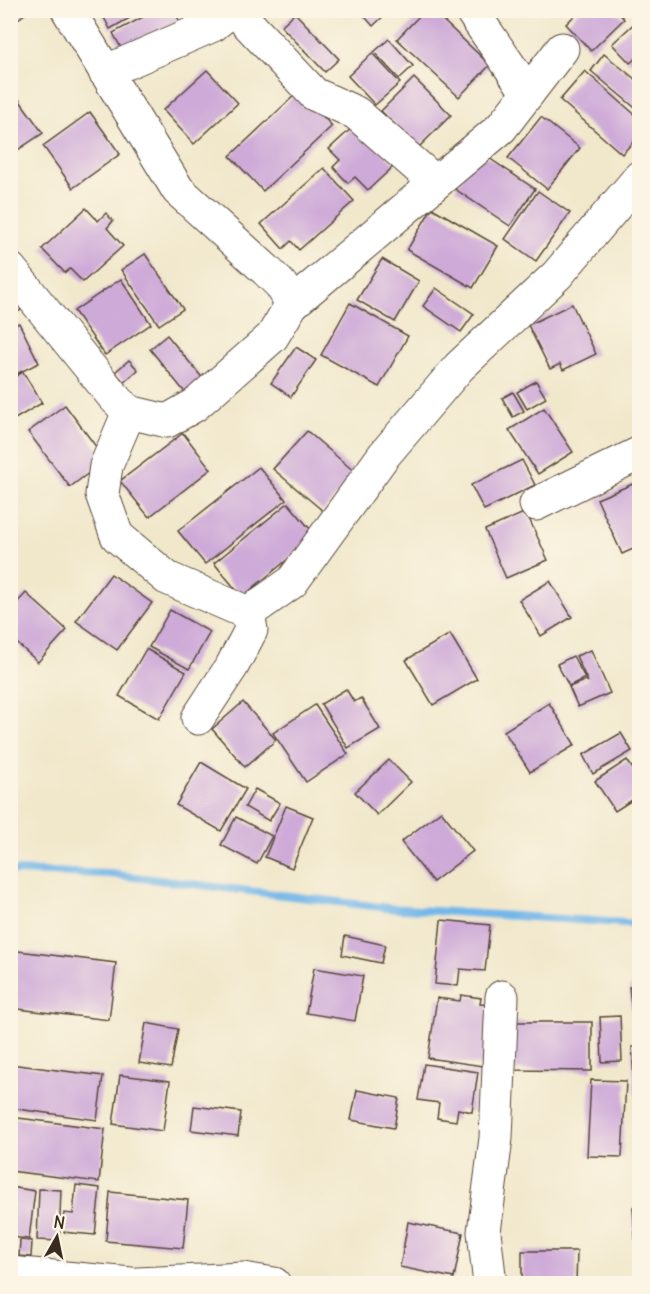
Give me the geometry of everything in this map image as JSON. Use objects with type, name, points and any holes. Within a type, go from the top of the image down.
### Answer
[{"type":"street","points":[[68,10],[178,190],[266,270],[280,285],[292,304]]},
{"type":"street","points":[[105,72],[213,25],[233,10],[314,94],[356,113],[435,182]]},
{"type":"street","points":[[471,10],[528,93]]},
{"type":"street","points":[[10,270],[114,397],[129,412],[167,422],[195,405],[272,337],[292,304],[501,128],[562,49]]},
{"type":"street","points":[[248,613],[292,582],[384,455],[452,376],[557,275],[639,177]]},
{"type":"street","points":[[129,412],[106,466],[102,494],[117,536],[167,578],[248,613]]},
{"type":"street","points":[[536,504],[639,453]]},
{"type":"street","points":[[198,718],[232,666],[251,630],[248,613]]},
{"type":"street","points":[[490,1284],[484,1232],[496,1138],[502,997]]},
{"type":"street","points":[[10,1273],[131,1284]]},
{"type":"street","points":[[138,1284],[243,1279],[274,1284]]},
{"type":"building","points":[[10,10],[30,10],[14,22]]},
{"type":"building","points":[[100,10],[144,10],[110,29]]},
{"type":"building","points":[[156,10],[174,10],[184,30],[127,59],[113,33]]},
{"type":"building","points":[[359,10],[390,10],[373,26]]},
{"type":"building","points":[[425,10],[432,10],[490,65],[459,97],[397,39]]},
{"type":"building","points":[[580,10],[616,10],[624,19],[591,51],[566,24]]},
{"type":"building","points":[[295,13],[339,59],[325,72],[281,26]]},
{"type":"building","points":[[640,18],[640,55],[630,63],[612,44]]},
{"type":"building","points":[[389,39],[413,66],[399,79],[374,52]]},
{"type":"building","points":[[372,53],[400,83],[375,105],[348,76]]},
{"type":"building","points":[[604,54],[640,83],[640,100],[634,107],[591,71]]},
{"type":"building","points":[[207,70],[238,103],[194,144],[163,110]]},
{"type":"building","points":[[585,71],[640,119],[640,135],[622,154],[560,100]]},
{"type":"building","points":[[414,78],[451,115],[418,148],[381,111]]},
{"type":"building","points":[[10,87],[43,133],[10,155]]},
{"type":"building","points":[[299,91],[332,126],[263,191],[230,156]]},
{"type":"building","points":[[90,112],[120,154],[73,188],[43,146]]},
{"type":"building","points":[[541,117],[580,148],[547,189],[508,158]]},
{"type":"building","points":[[356,124],[395,165],[368,190],[355,177],[348,183],[333,167],[340,160],[329,149]]},
{"type":"building","points":[[480,152],[535,189],[510,226],[455,189]]},
{"type":"building","points":[[324,168],[354,201],[299,250],[291,241],[283,249],[261,224]]},
{"type":"building","points":[[538,191],[570,213],[536,261],[505,239]]},
{"type":"building","points":[[86,208],[98,221],[106,213],[113,221],[107,228],[123,246],[83,282],[70,269],[65,273],[42,249]]},
{"type":"building","points":[[432,208],[498,246],[473,288],[407,250]]},
{"type":"building","points":[[145,254],[183,309],[159,325],[121,270]]},
{"type":"building","points":[[382,259],[419,281],[395,322],[357,300]]},
{"type":"building","points":[[121,279],[151,324],[105,355],[74,311]]},
{"type":"building","points":[[10,287],[24,308],[10,317]]},
{"type":"building","points":[[436,288],[474,314],[461,332],[423,306]]},
{"type":"building","points":[[350,303],[408,336],[379,387],[321,355]]},
{"type":"building","points":[[572,304],[596,354],[563,370],[560,364],[550,369],[528,325]]},
{"type":"building","points":[[19,323],[39,363],[10,377],[10,327]]},
{"type":"building","points":[[167,335],[209,386],[191,400],[150,349]]},
{"type":"building","points":[[296,347],[316,360],[291,397],[271,383]]},
{"type":"building","points":[[129,360],[138,370],[124,382],[115,372]]},
{"type":"building","points":[[23,372],[42,403],[10,422],[10,379]]},
{"type":"building","points":[[536,381],[546,398],[527,409],[517,392]]},
{"type":"building","points":[[513,392],[524,411],[513,417],[502,398]]},
{"type":"building","points":[[65,405],[106,460],[70,487],[28,432]]},
{"type":"building","points":[[544,408],[573,452],[538,474],[509,430]]},
{"type":"building","points":[[307,431],[356,473],[323,511],[273,469]]},
{"type":"building","points":[[183,433],[211,469],[149,517],[120,481]]},
{"type":"building","points":[[522,460],[535,485],[484,510],[471,485]]},
{"type":"building","points":[[259,467],[286,500],[205,564],[178,531]]},
{"type":"building","points":[[640,481],[640,546],[622,554],[597,499]]},
{"type":"building","points":[[288,503],[316,536],[242,597],[214,563]]},
{"type":"building","points":[[526,512],[548,560],[506,578],[485,530]]},
{"type":"building","points":[[111,574],[152,603],[117,650],[76,621]]},
{"type":"building","points":[[550,581],[572,617],[541,636],[519,600]]},
{"type":"building","points":[[26,593],[67,630],[38,662],[10,637],[10,610]]},
{"type":"building","points":[[170,610],[210,632],[189,669],[149,647]]},
{"type":"building","points":[[450,634],[477,679],[433,705],[406,660]]},
{"type":"building","points":[[146,649],[186,672],[159,719],[119,696]]},
{"type":"building","points":[[591,650],[610,693],[578,707],[569,687],[586,680],[588,682],[576,656]]},
{"type":"building","points":[[573,656],[585,678],[569,686],[557,664]]},
{"type":"building","points":[[346,689],[354,702],[361,698],[380,729],[348,748],[321,704]]},
{"type":"building","points":[[243,702],[276,740],[245,767],[212,729]]},
{"type":"building","points":[[549,703],[575,745],[530,772],[504,731]]},
{"type":"building","points":[[315,705],[348,754],[306,782],[273,733]]},
{"type":"building","points":[[621,733],[632,751],[593,774],[583,755]]},
{"type":"building","points":[[389,760],[411,782],[377,815],[355,792]]},
{"type":"building","points":[[627,760],[640,780],[640,795],[615,811],[595,781]]},
{"type":"building","points":[[201,762],[246,789],[221,831],[176,805]]},
{"type":"building","points":[[255,789],[280,803],[269,821],[245,807]]},
{"type":"building","points":[[286,806],[313,817],[292,868],[265,857]]},
{"type":"building","points":[[441,811],[473,851],[433,882],[401,842]]},
{"type":"building","points":[[236,817],[272,836],[257,864],[221,845]]},
{"type":"building","points":[[441,920],[490,925],[485,971],[460,969],[458,986],[435,984]]},
{"type":"building","points":[[345,936],[385,945],[381,963],[342,955]]},
{"type":"building","points":[[10,950],[116,963],[109,1020],[10,1008]]},
{"type":"building","points":[[314,968],[363,976],[355,1021],[306,1013]]},
{"type":"building","points":[[640,986],[640,1030],[634,1031],[629,987]]},
{"type":"building","points":[[461,995],[481,998],[480,1004],[491,1005],[483,1066],[428,1058],[437,998],[460,1001]]},
{"type":"building","points":[[620,1016],[622,1061],[602,1062],[600,1017]]},
{"type":"building","points":[[515,1022],[592,1022],[592,1071],[514,1070]]},
{"type":"building","points":[[146,1023],[178,1029],[171,1068],[139,1063]]},
{"type":"building","points":[[632,1047],[640,1047],[640,1094],[635,1094]]},
{"type":"building","points":[[10,1064],[103,1076],[97,1120],[10,1108]]},
{"type":"building","points":[[424,1064],[478,1072],[472,1112],[458,1109],[456,1121],[437,1118],[439,1103],[418,1100]]},
{"type":"building","points":[[120,1075],[170,1081],[163,1131],[113,1124]]},
{"type":"building","points":[[591,1080],[626,1081],[622,1157],[587,1156]]},
{"type":"building","points":[[357,1090],[399,1098],[394,1128],[351,1120]]},
{"type":"building","points":[[194,1106],[241,1112],[238,1136],[191,1130]]},
{"type":"building","points":[[10,1117],[105,1129],[99,1182],[10,1171]]},
{"type":"building","points":[[638,1132],[640,1132],[640,1158],[635,1157]]},
{"type":"building","points":[[76,1185],[100,1188],[95,1235],[62,1232],[64,1213],[73,1214]]},
{"type":"building","points":[[10,1187],[35,1191],[29,1239],[10,1237]]},
{"type":"building","points":[[39,1189],[61,1190],[59,1241],[37,1240]]},
{"type":"building","points":[[110,1192],[188,1200],[183,1248],[106,1241]]},
{"type":"building","points":[[640,1206],[640,1282],[638,1282],[633,1207]]},
{"type":"building","points":[[408,1222],[463,1233],[454,1278],[400,1267]]},
{"type":"building","points":[[20,1240],[32,1241],[31,1257],[19,1256]]},
{"type":"building","points":[[522,1251],[577,1251],[576,1284],[522,1284]]},
{"type":"waterway","points":[[10,871],[110,874],[388,908],[640,924]]}]
